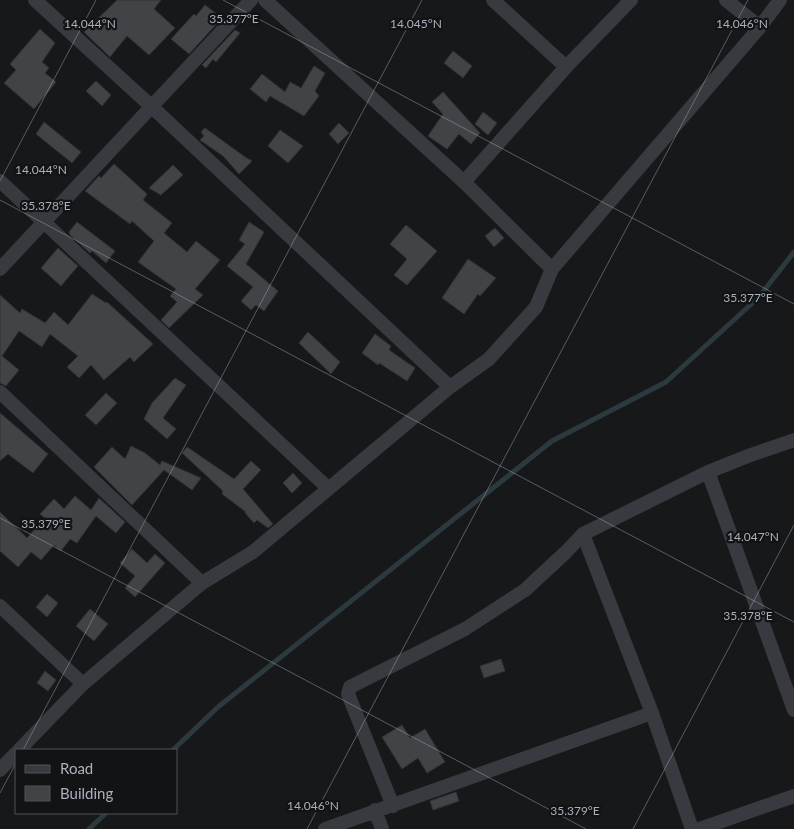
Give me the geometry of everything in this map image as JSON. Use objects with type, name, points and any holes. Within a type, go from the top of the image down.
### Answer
[{"type":"street","points":[[35,0],[151,106],[450,387]]},
{"type":"street","points":[[0,269],[251,0]]},
{"type":"street","points":[[266,0],[464,182],[552,269]]},
{"type":"street","points":[[493,0],[566,67]]},
{"type":"street","points":[[464,182],[566,67],[631,0]]},
{"type":"street","points":[[726,0],[760,27]]},
{"type":"street","points":[[20,749],[83,684],[202,583],[253,552],[450,387],[489,359],[536,307],[552,269],[760,27],[780,0]]},
{"type":"street","points":[[0,181],[328,488]]},
{"type":"street","points":[[0,392],[202,583]]},
{"type":"street","points":[[393,806],[348,694],[350,686],[472,624],[525,590],[583,534],[708,472],[794,440]]},
{"type":"street","points":[[708,472],[794,710]]},
{"type":"street","points":[[583,534],[652,713],[692,829]]},
{"type":"street","points":[[0,606],[83,684]]},
{"type":"street","points":[[325,829],[652,713]]},
{"type":"street","points":[[0,770],[15,754]]},
{"type":"street","points":[[699,829],[794,796]]},
{"type":"street","points":[[375,810],[382,829]]},
{"type":"building","points":[[117,0],[161,0],[154,9],[175,28],[149,55],[127,36],[110,57],[84,32]]},
{"type":"building","points":[[205,5],[222,18],[189,54],[171,39]]},
{"type":"building","points":[[40,29],[55,43],[42,62],[49,68],[45,73],[56,82],[34,109],[4,83],[16,70],[10,64]]},
{"type":"building","points":[[235,30],[240,33],[216,62],[213,59],[206,68],[202,65]]},
{"type":"building","points":[[453,51],[472,66],[463,78],[444,63]]},
{"type":"building","points":[[314,66],[325,73],[315,91],[319,96],[304,116],[270,96],[266,102],[250,89],[262,74],[285,92],[290,82],[301,88]]},
{"type":"building","points":[[96,81],[111,95],[102,106],[86,91]]},
{"type":"building","points":[[443,92],[480,133],[471,144],[459,134],[447,149],[428,136],[443,114],[432,102]]},
{"type":"building","points":[[483,112],[497,123],[488,135],[475,124]]},
{"type":"building","points":[[44,122],[81,152],[72,163],[36,134]]},
{"type":"building","points":[[339,123],[349,133],[338,144],[329,134]]},
{"type":"building","points":[[205,128],[252,161],[239,174],[223,156],[200,140],[204,136],[201,132]]},
{"type":"building","points":[[280,130],[303,146],[288,163],[268,146]]},
{"type":"building","points":[[114,164],[147,194],[143,200],[172,223],[164,233],[187,252],[196,241],[220,260],[195,289],[203,295],[169,328],[161,320],[177,302],[170,296],[176,289],[138,262],[154,241],[132,221],[130,224],[85,191]]},
{"type":"building","points":[[173,165],[183,175],[161,195],[149,188]]},
{"type":"building","points":[[77,222],[115,251],[106,263],[92,251],[90,253],[70,235],[69,232]]},
{"type":"building","points":[[249,222],[264,232],[246,264],[278,291],[264,311],[256,305],[251,310],[241,301],[253,287],[227,266],[245,244],[239,240]]},
{"type":"building","points":[[406,225],[437,251],[407,285],[394,275],[407,259],[390,244]]},
{"type":"building","points":[[495,228],[504,238],[494,247],[485,236]]},
{"type":"building","points":[[58,248],[78,266],[61,286],[41,268]]},
{"type":"building","points":[[468,259],[496,278],[480,296],[478,294],[464,314],[442,298]]},
{"type":"building","points":[[92,294],[107,302],[153,344],[134,362],[130,357],[104,380],[91,365],[79,378],[67,367],[78,356],[50,334],[42,347],[19,331],[2,356],[19,370],[6,386],[0,383],[0,295],[20,313],[22,309],[45,323],[54,312],[68,325]]},
{"type":"building","points":[[308,332],[340,362],[331,374],[299,343]]},
{"type":"building","points":[[375,334],[391,346],[389,350],[415,368],[407,381],[379,363],[378,365],[362,353]]},
{"type":"building","points":[[175,378],[186,385],[163,418],[176,429],[167,439],[144,419],[152,403]]},
{"type":"building","points":[[106,393],[117,403],[96,425],[85,415]]},
{"type":"building","points":[[0,413],[48,454],[33,473],[8,454],[0,461]]},
{"type":"building","points":[[131,446],[145,453],[160,465],[162,461],[201,478],[192,490],[164,470],[132,505],[94,467],[112,447],[125,459]]},
{"type":"building","points":[[187,447],[234,479],[251,461],[261,470],[243,489],[273,524],[268,528],[257,520],[254,523],[246,512],[222,494],[223,491],[182,453]]},
{"type":"building","points":[[293,473],[302,483],[292,493],[283,483]]},
{"type":"building","points":[[75,496],[91,510],[99,498],[125,522],[116,533],[96,516],[77,543],[70,539],[61,551],[54,545],[41,560],[31,552],[18,567],[0,551],[0,512],[27,538],[45,518],[40,514],[54,499],[64,509]]},
{"type":"building","points":[[132,549],[147,563],[155,554],[165,563],[135,597],[125,588],[135,576],[120,563]]},
{"type":"building","points":[[47,594],[58,603],[47,617],[36,607]]},
{"type":"building","points":[[90,609],[108,624],[94,641],[76,626]]},
{"type":"building","points":[[501,659],[505,671],[484,678],[480,666]]},
{"type":"building","points":[[45,671],[56,680],[48,691],[37,683]]},
{"type":"building","points":[[402,725],[410,738],[425,729],[445,762],[427,773],[418,758],[402,769],[382,737]]},
{"type":"building","points":[[456,792],[459,801],[433,810],[430,801]]},
{"type":"waterway","points":[[174,749],[218,707],[552,441],[666,382],[759,297],[794,252]]},
{"type":"waterway","points":[[89,829],[105,814]]}]
